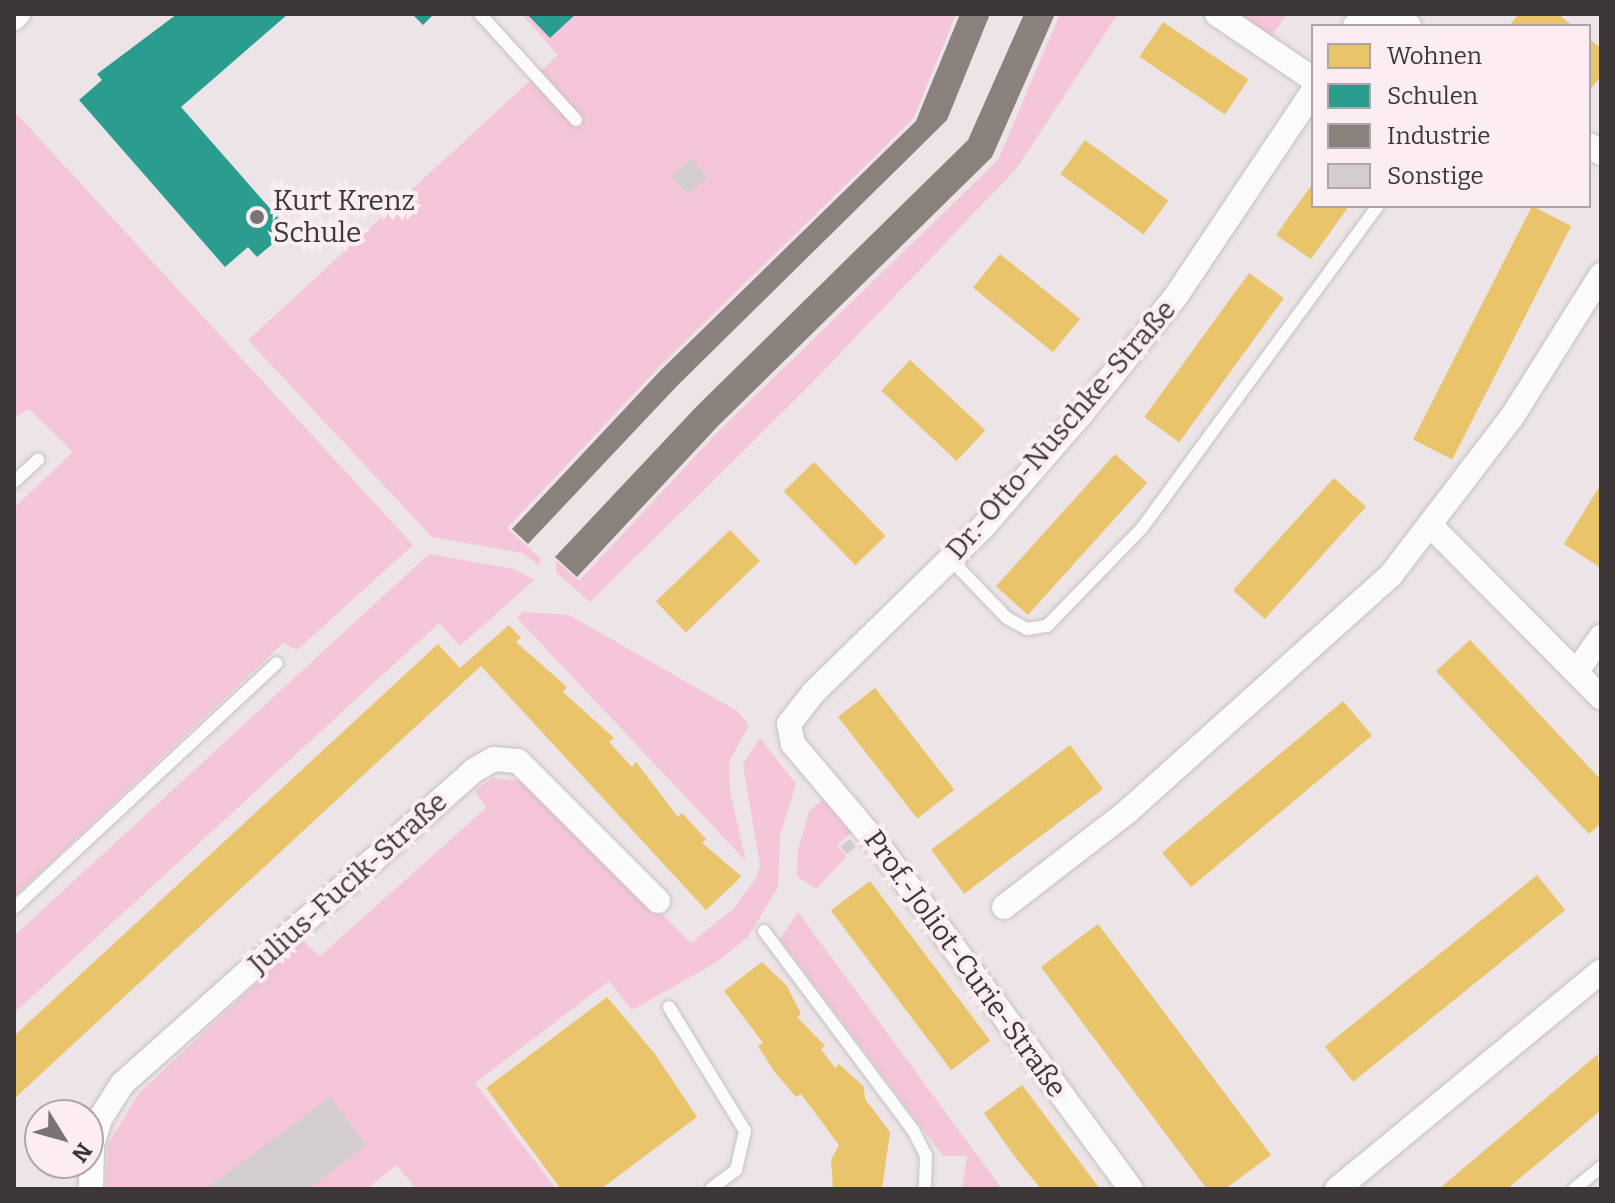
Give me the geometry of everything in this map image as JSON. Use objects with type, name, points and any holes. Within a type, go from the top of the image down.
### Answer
[{"type":"street","points":[[1217,14],[1311,78]]},
{"type":"street","points":[[1358,24],[1372,16],[1390,15],[1406,24]]},
{"type":"street","name":"Dr.-Otto-Nuschke-Straße","points":[[793,744],[789,724],[813,693],[951,560],[1082,413],[1176,296],[1311,94]]},
{"type":"street","points":[[1004,907],[1128,811],[1298,663],[1391,575],[1512,417],[1601,275]]},
{"type":"street","points":[[1430,525],[1601,697]]},
{"type":"street","points":[[1577,671],[1601,637]]},
{"type":"street","name":"Prof.-Joliot-Curie-Straße","points":[[793,744],[875,841],[1131,1189]]},
{"type":"street","name":"Julius-Fucik-Straße","points":[[91,1189],[92,1145],[100,1119],[122,1084],[473,771],[494,759],[518,761],[658,901]]},
{"type":"street","points":[[1337,1189],[1601,971]]},
{"type":"lane","points":[[480,14],[576,120]]},
{"type":"lane","points":[[951,560],[1007,618],[1027,629],[1047,626],[1142,528],[1377,208]]},
{"type":"lane","points":[[14,482],[38,460]]},
{"type":"lane","points":[[14,908],[277,663]]},
{"type":"lane","points":[[764,931],[913,1130],[926,1155],[925,1189]]},
{"type":"lane","points":[[669,1007],[745,1131],[736,1170],[711,1189]]},
{"type":"lane","points":[[1574,1189],[1601,1167]]},
{"type":"shaded area","points":[[522,14],[956,14],[913,119],[660,366],[507,528],[541,559],[539,565],[522,553],[432,537],[248,340],[558,55]]},
{"type":"shaded area","points":[[1060,14],[1118,14],[1016,169],[805,390],[590,602],[556,572],[556,560],[579,581],[719,431],[998,160]]},
{"type":"shaded area","points":[[1240,14],[1287,14],[1271,37]]},
{"type":"shaded area","points":[[14,111],[413,545],[297,650],[283,643],[14,897],[14,508],[73,452],[29,409],[14,417]]},
{"type":"shaded area","points":[[429,554],[514,569],[534,580],[460,646],[439,623],[14,1013],[14,936]]},
{"type":"shaded area","points":[[524,612],[569,615],[737,711],[749,725],[729,762],[730,792],[746,861],[517,618]]},
{"type":"shaded area","points":[[760,738],[796,784],[780,835],[778,887],[748,937],[717,962],[632,1010],[609,981],[475,1083],[556,1189],[416,1189],[397,1165],[366,1189],[106,1189],[108,1144],[139,1093],[302,941],[320,956],[486,808],[475,791],[492,778],[522,781],[537,790],[691,943],[734,908],[756,878],[760,865],[743,764]]},
{"type":"shaded area","points":[[823,800],[854,831],[837,845],[846,857],[816,889],[797,876],[798,850],[809,811]]},
{"type":"shaded area","points":[[798,912],[1002,1189],[962,1189],[967,1156],[943,1156],[780,939]]},
{"type":"building: Wohnen","points":[[1519,14],[1558,14],[1570,24],[1511,24]]},
{"type":"building: Wohnen","points":[[1163,22],[1248,80],[1225,114],[1140,57]]},
{"type":"building: Wohnen","points":[[1591,40],[1601,48],[1601,76],[1591,88]]},
{"type":"building: Wohnen","points":[[1085,140],[1168,201],[1144,235],[1060,174]]},
{"type":"building: Wohnen","points":[[1311,186],[1311,208],[1348,208],[1311,259],[1276,235]]},
{"type":"building: Wohnen","points":[[1531,208],[1536,208],[1571,226],[1452,459],[1413,439]]},
{"type":"building: Wohnen","points":[[1000,254],[1080,319],[1053,352],[973,287]]},
{"type":"building: Wohnen","points":[[1249,273],[1284,298],[1179,442],[1144,417]]},
{"type":"building: Wohnen","points":[[910,360],[985,430],[957,461],[881,391]]},
{"type":"building: Wohnen","points":[[1115,454],[1147,483],[1028,615],[996,586]]},
{"type":"building: Wohnen","points":[[814,462],[886,536],[855,565],[784,491]]},
{"type":"building: Wohnen","points":[[1334,478],[1366,507],[1265,619],[1233,590]]},
{"type":"building: Wohnen","points":[[1601,484],[1601,568],[1564,544]]},
{"type":"building: Wohnen","points":[[730,530],[760,561],[686,632],[656,602]]},
{"type":"building: Wohnen","points":[[509,625],[521,638],[516,642],[567,687],[563,692],[614,738],[609,742],[632,767],[636,762],[678,817],[682,813],[706,839],[702,843],[741,876],[737,881],[706,910],[481,666],[14,1099],[14,1036],[438,644],[460,668]]},
{"type":"building: Wohnen","points":[[1470,640],[1601,780],[1601,823],[1589,834],[1436,671]]},
{"type":"building: Wohnen","points":[[875,688],[954,790],[917,819],[838,717]]},
{"type":"building: Wohnen","points":[[1343,701],[1372,735],[1191,887],[1162,853]]},
{"type":"building: Wohnen","points":[[1070,745],[1103,789],[964,894],[931,850]]},
{"type":"building: Wohnen","points":[[1537,875],[1565,910],[1353,1082],[1325,1047]]},
{"type":"building: Wohnen","points":[[870,881],[990,1041],[951,1070],[831,910]]},
{"type":"building: Wohnen","points":[[1098,924],[1271,1155],[1225,1189],[1207,1189],[1041,967]]},
{"type":"building: Wohnen","points":[[762,962],[787,986],[801,1014],[797,1017],[825,1046],[821,1049],[835,1068],[839,1064],[864,1087],[865,1099],[890,1132],[882,1189],[833,1189],[831,1160],[839,1145],[801,1094],[796,1097],[774,1071],[758,1046],[763,1043],[724,991]]},
{"type":"building: Wohnen","points":[[607,997],[655,1054],[697,1117],[601,1189],[561,1189],[486,1088]]},
{"type":"building: Wohnen","points":[[1598,1054],[1601,1110],[1507,1189],[1439,1189]]},
{"type":"building: Wohnen","points":[[1022,1085],[1100,1189],[1041,1189],[1015,1157],[984,1113]]},
{"type":"building: Schulen","points":[[177,14],[288,14],[181,107],[289,230],[257,257],[248,247],[225,267],[79,100],[102,80],[97,74]]},
{"type":"building: Schulen","points":[[412,14],[429,14],[432,16],[423,25]]},
{"type":"building: Schulen","points":[[527,14],[576,14],[550,38]]},
{"type":"building: Industrie","points":[[960,14],[990,14],[947,120],[677,386],[528,544],[512,529],[662,369],[916,121]]},
{"type":"building: Industrie","points":[[1024,14],[1055,14],[992,157],[717,427],[577,577],[555,557],[697,406],[968,140]]},
{"type":"building: Sonstige","points":[[691,159],[707,177],[688,194],[672,176]]},
{"type":"building: Sonstige","points":[[850,839],[856,847],[846,854],[840,846]]},
{"type":"building: Sonstige","points":[[330,1097],[366,1145],[308,1189],[206,1189]]},
{"type":"place","name":"Kurt Krenz Schule","points":[[257,217]]}]
